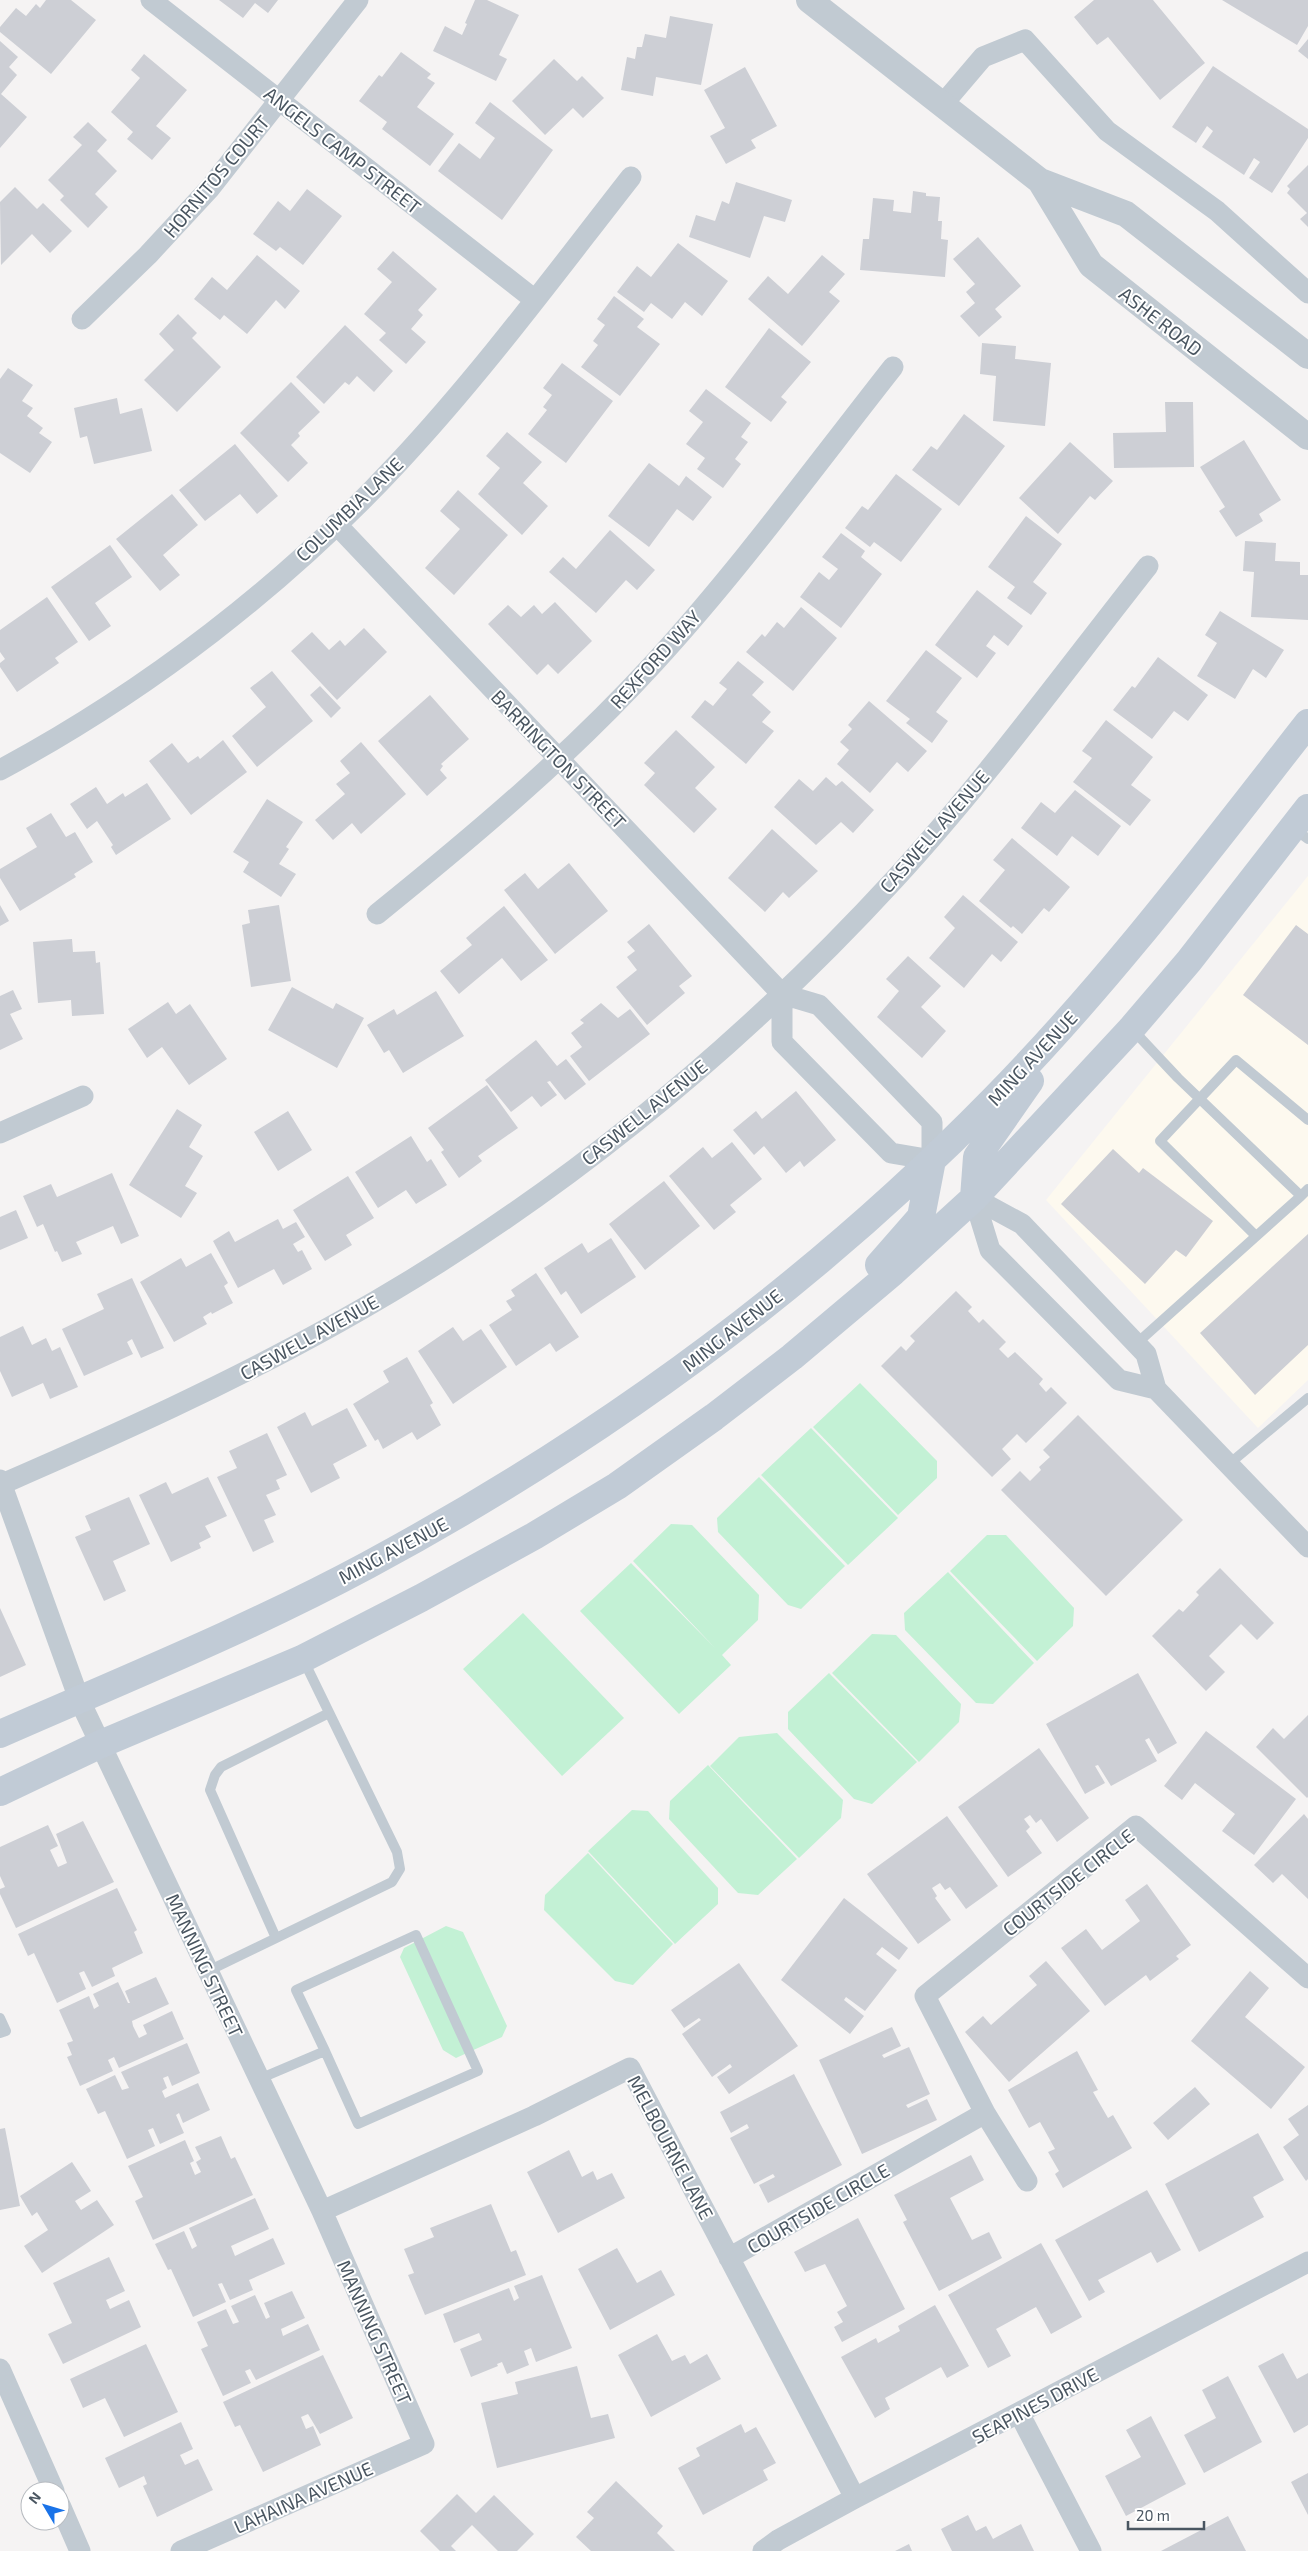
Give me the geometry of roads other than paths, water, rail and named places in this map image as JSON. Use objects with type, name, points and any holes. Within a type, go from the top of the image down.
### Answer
[{"type":"main road","name":"MING AVENUE","points":[[0,1734],[246,1626],[366,1566],[482,1501],[557,1454],[667,1380],[738,1326],[841,1242],[932,1160],[996,1097],[1086,1000],[1150,925],[1308,724]]},
{"type":"main road","points":[[0,1792],[101,1744],[302,1658],[516,1546],[617,1486],[714,1417],[792,1357],[893,1272],[974,1198],[1131,1029],[1303,825]]},
{"type":"main road","points":[[974,1198],[977,1157],[1086,1000]]},
{"type":"main road","points":[[820,1332],[921,1217],[932,1160]]},
{"type":"street","name":"ANGELS CAMP STREET","points":[[151,0],[535,300]]},
{"type":"street","name":"HORNITOS COURT","points":[[82,319],[148,255],[210,188],[358,0]]},
{"type":"street","name":"ASHE ROAD","points":[[808,0],[1040,181],[1126,214],[1308,356]]},
{"type":"street","points":[[943,104],[982,57],[1025,40],[1107,131],[1217,211],[1308,293]]},
{"type":"street","name":"COLUMBIA LANE","points":[[0,770],[104,708],[174,660],[264,589],[336,524],[397,464],[454,400],[631,177]]},
{"type":"street","name":"ASHE ROAD","points":[[1040,181],[1090,265],[1308,437]]},
{"type":"street","name":"REXFORD WAY","points":[[377,914],[481,829],[559,759],[655,662],[722,584],[893,367]]},
{"type":"street","name":"BARRINGTON STREET","points":[[336,524],[782,994],[819,1005],[932,1122],[932,1160]]},
{"type":"street","name":"CASWELL AVENUE","points":[[1,1482],[237,1378],[342,1321],[445,1259],[544,1192],[607,1144],[700,1068],[782,994],[894,880],[972,789],[1148,566]]},
{"type":"street","points":[[782,994],[782,1042],[891,1153],[932,1160]]},
{"type":"street","points":[[0,1133],[83,1096]]},
{"type":"street","points":[[974,1198],[1022,1224],[1146,1354],[1156,1389],[1308,1547]]},
{"type":"street","points":[[974,1198],[990,1250],[1119,1380],[1156,1389]]},
{"type":"street","name":"MANNING STREET","points":[[1,1482],[79,1700],[322,2211],[424,2444]]},
{"type":"street","name":"COURTSIDE CIRCLE","points":[[1027,2181],[985,2113],[925,1996],[1136,1826],[1308,1978]]},
{"type":"street","name":"MELBOURNE LANE","points":[[322,2211],[534,2116],[630,2068],[855,2498]]},
{"type":"street","name":"COURTSIDE CIRCLE","points":[[730,2258],[985,2113]]},
{"type":"street","name":"SEAPINES DRIVE","points":[[763,2551],[778,2540],[855,2498],[1308,2262]]},
{"type":"street","points":[[0,2369],[50,2481]]},
{"type":"street","points":[[1019,2413],[1091,2551]]},
{"type":"street","name":"LAHAINA AVENUE","points":[[181,2551],[424,2444]]},
{"type":"street","points":[[70,2528],[80,2551]]},
{"type":"lane","points":[[1131,1029],[1200,1100],[1304,1193],[1136,1344]]},
{"type":"lane","points":[[1256,1236],[1160,1141],[1236,1060],[1308,1120]]},
{"type":"lane","points":[[1229,1464],[1308,1398]]},
{"type":"lane","points":[[208,1971],[392,1882],[400,1869],[397,1852],[302,1658]]},
{"type":"lane","points":[[276,1938],[210,1790],[214,1775],[221,1767],[329,1713]]},
{"type":"lane","points":[[416,1935],[478,2071],[358,2124],[325,2051],[296,1990],[416,1935]]},
{"type":"lane","points":[[0,2018],[6,2030],[0,2033]]},
{"type":"lane","points":[[260,2079],[325,2051]]}]
